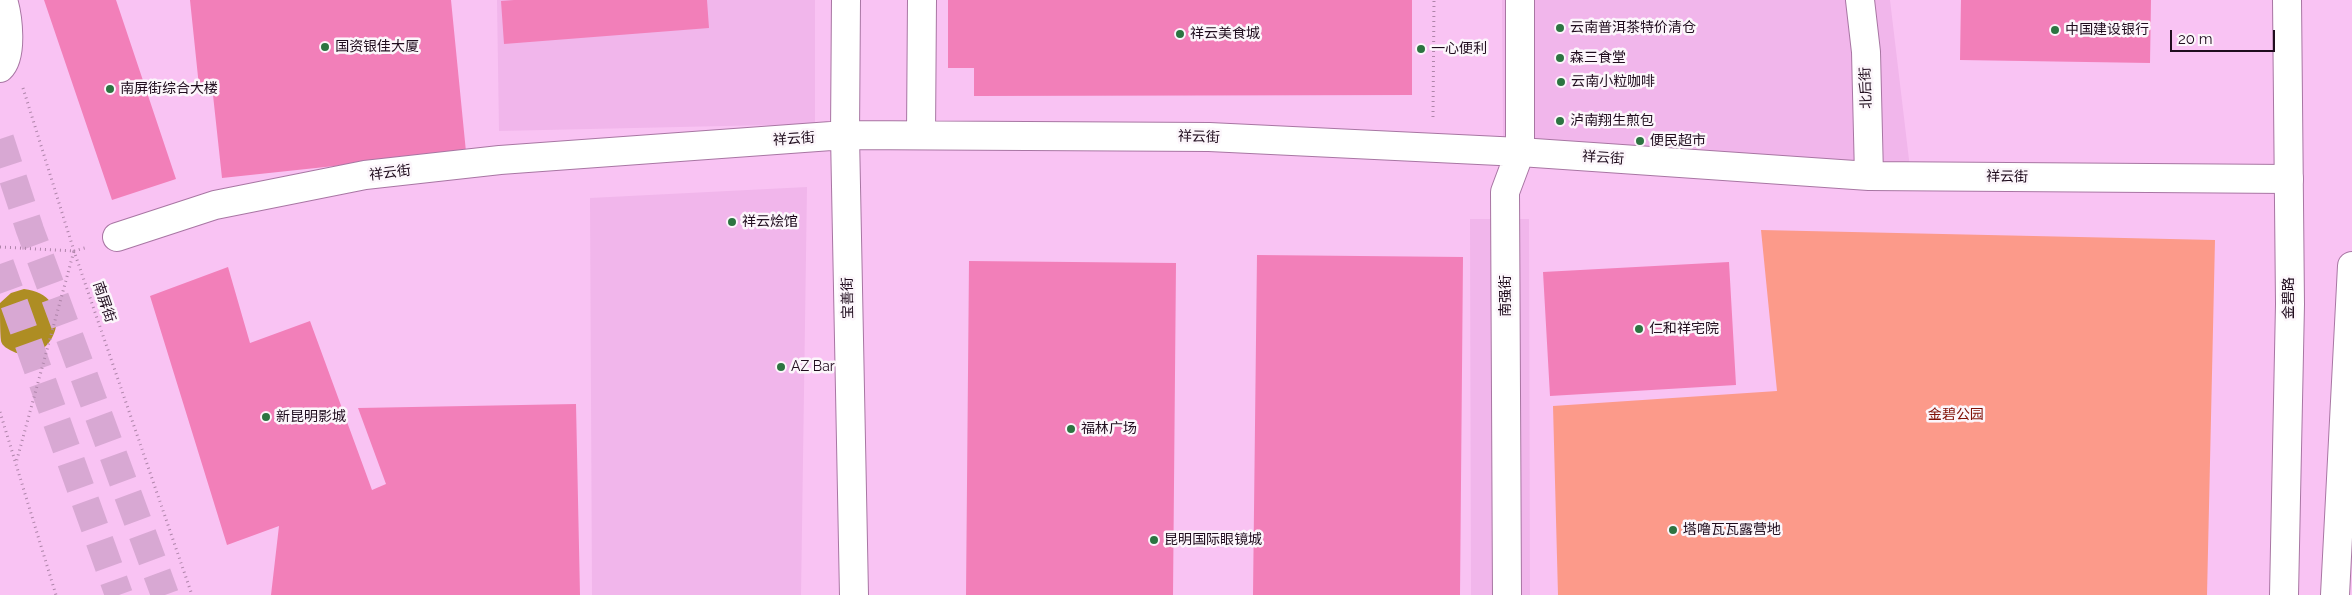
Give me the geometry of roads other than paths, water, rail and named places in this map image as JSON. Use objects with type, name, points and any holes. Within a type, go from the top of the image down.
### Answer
[{"type":"street","points":[[0,68],[4,64],[8,42],[8,14],[3,0]]},
{"type":"street","name":"宝善街","points":[[846,0],[845,135],[854,595]]},
{"type":"street","points":[[921,135],[922,0]]},
{"type":"street","name":"南强街","points":[[1507,595],[1506,192],[1520,152],[1520,0]]},
{"type":"street","name":"北后街","points":[[1860,0],[1866,52],[1869,176]]},
{"type":"street","name":"金碧路","points":[[2284,595],[2290,304],[2287,0]]},
{"type":"street","name":"祥云街","points":[[117,237],[216,205],[365,175],[500,160],[845,135],[1192,136],[1520,152],[1869,176],[2289,179]]},
{"type":"street","points":[[2335,595],[2352,266]]},
{"type":"tunnel","points":[[0,139],[30,230],[165,595]]},
{"type":"tunnel","points":[[0,264],[119,595]]},
{"type":"place","name":"云南普洱茶特价清仓","points":[[1560,28]]},
{"type":"place","name":"中国建设银行","points":[[2055,30]]},
{"type":"place","name":"祥云美食城","points":[[1180,34]]},
{"type":"place","name":"国资银佳大厦","points":[[325,47]]},
{"type":"place","name":"一心便利","points":[[1421,49]]},
{"type":"place","name":"森三食堂","points":[[1560,58]]},
{"type":"place","name":"云南小粒咖啡","points":[[1561,82]]},
{"type":"place","name":"南屏街综合大楼","points":[[110,89]]},
{"type":"place","name":"泸南翔生煎包","points":[[1560,121]]},
{"type":"place","name":"便民超市","points":[[1640,141]]},
{"type":"place","name":"祥云烩馆","points":[[732,222]]},
{"type":"place","name":"仁和祥宅院","points":[[1639,329]]},
{"type":"place","name":"AZ Bar","points":[[781,367]]},
{"type":"place","name":"新昆明影城","points":[[266,417]]},
{"type":"place","name":"福林广场","points":[[1071,429]]},
{"type":"place","name":"塔噜瓦瓦露营地","points":[[1673,530]]},
{"type":"place","name":"昆明国际眼镜城","points":[[1154,540]]},
{"type":"park label","name":"金碧公园","points":[[1956,415]]}]
